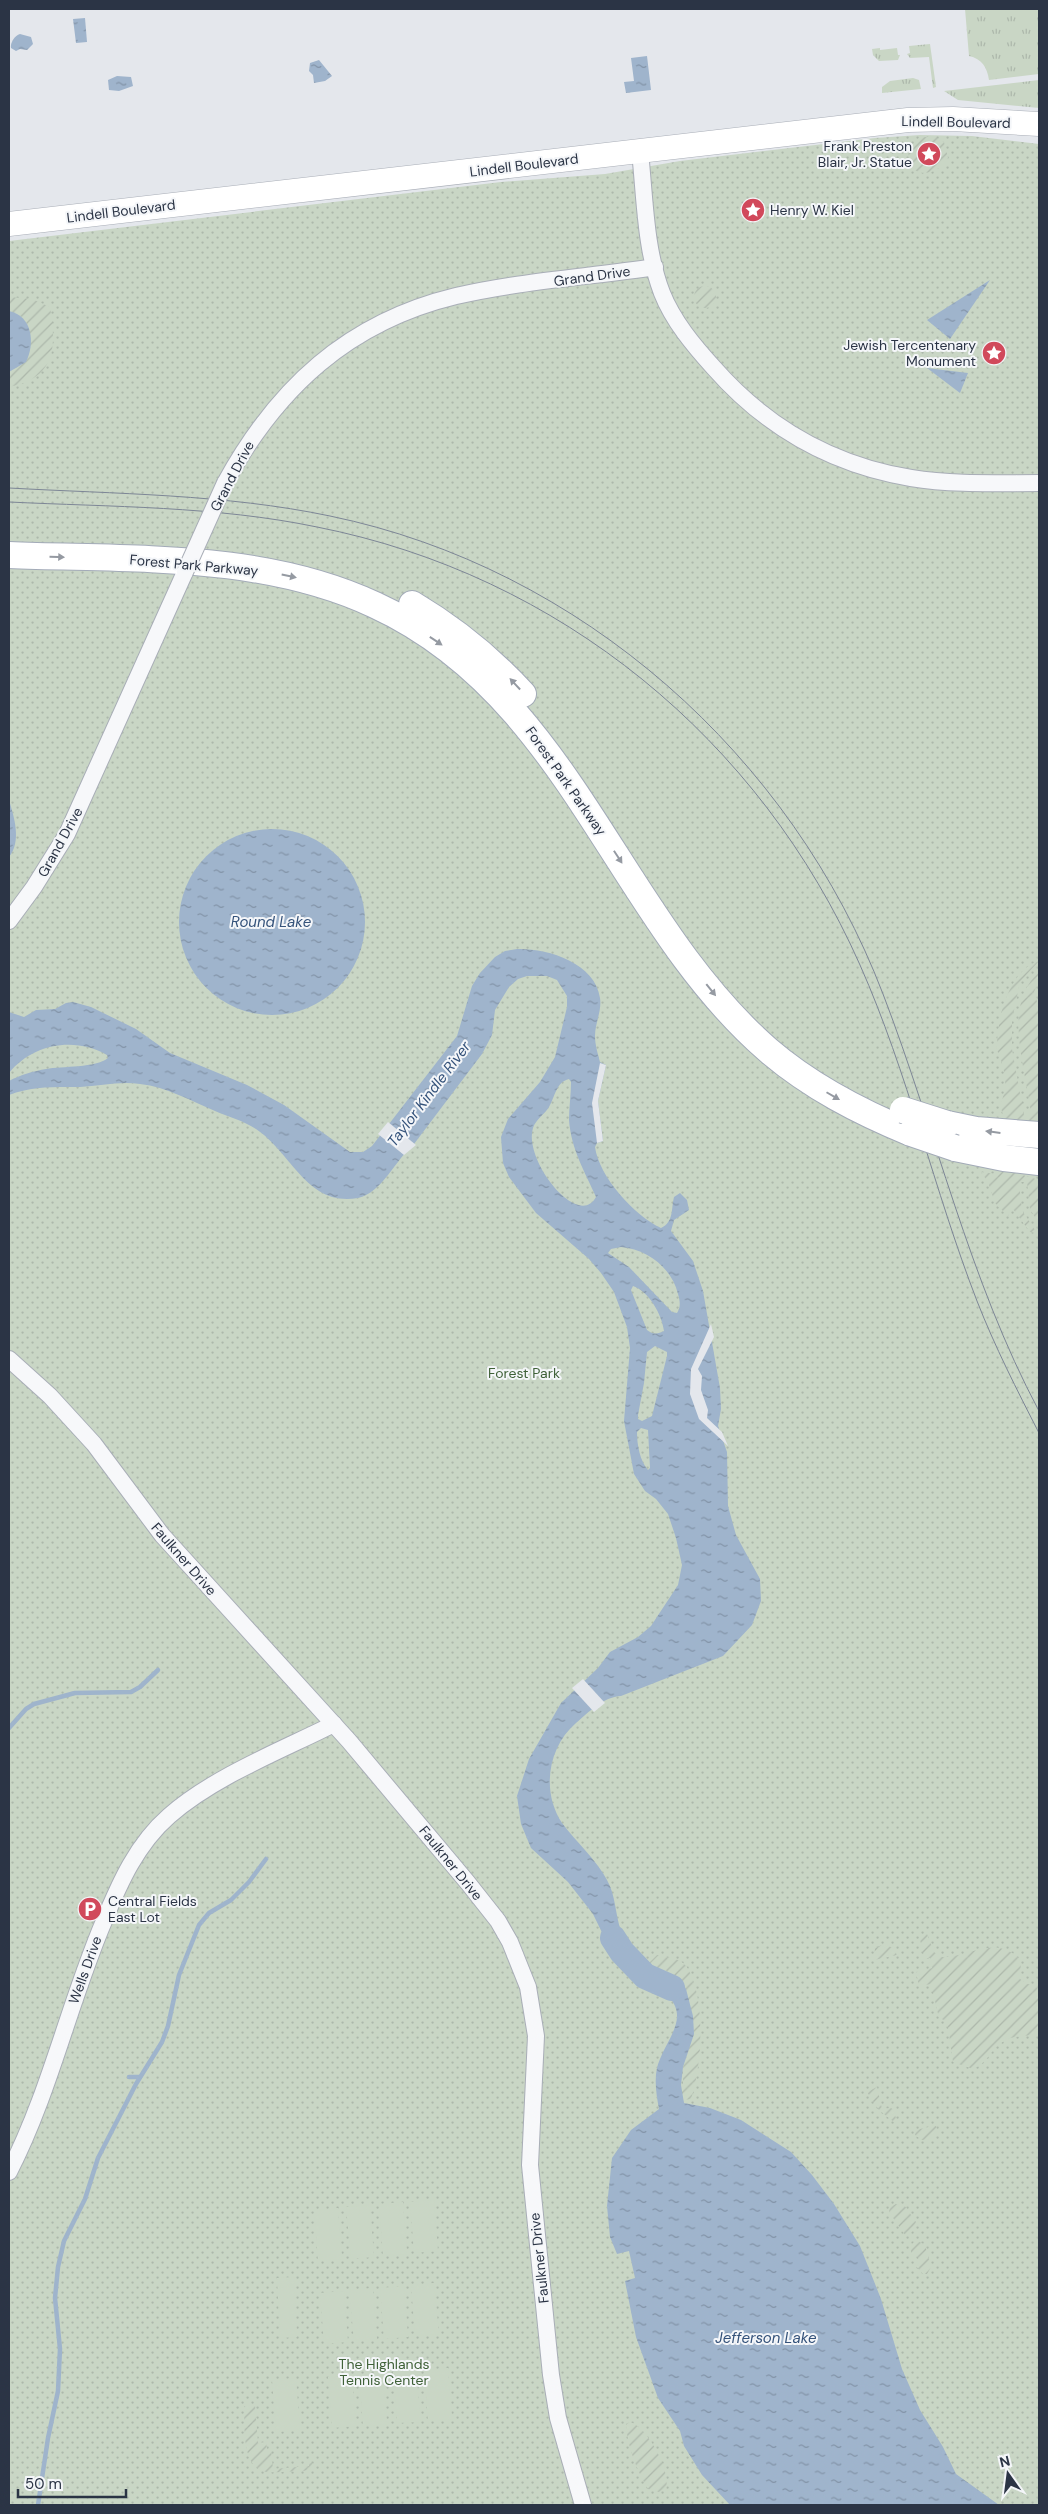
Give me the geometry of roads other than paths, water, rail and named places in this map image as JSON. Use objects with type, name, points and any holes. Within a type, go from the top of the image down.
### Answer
[{"type":"main road","name":"Lindell Boulevard","points":[[9,224],[908,120],[952,119],[1039,124]]},
{"type":"main road","name":"Forest Park Parkway","points":[[9,537],[180,545],[245,550],[282,557],[325,567],[383,590],[440,621],[491,660],[544,718],[700,947],[755,1014],[776,1034],[824,1071],[907,1122],[954,1148],[1004,1158],[1039,1162]]},
{"type":"main road","name":"Forest Park Parkway","points":[[9,555],[162,561],[266,571],[339,590],[376,605],[409,623],[467,664],[520,716],[564,775],[686,958],[718,999],[767,1050],[808,1081],[854,1108],[907,1122],[946,1124],[976,1130],[1039,1136]]},
{"type":"street","points":[[640,152],[655,267],[662,294],[668,307],[708,361],[753,408],[807,443],[852,463],[912,478],[950,482],[1039,483]]},
{"type":"street","name":"Grand Drive","points":[[9,921],[34,887],[71,826],[225,484],[256,432],[275,406],[317,365],[368,330],[426,305],[456,296],[494,289],[655,267]]},
{"type":"street","name":"Faulkner Drive","points":[[9,1359],[50,1396],[94,1444],[162,1535],[334,1724],[429,1835],[498,1921],[510,1942],[528,1987],[536,2036],[530,2165],[546,2336],[558,2418],[583,2505]]},
{"type":"street","name":"Wells Drive","points":[[9,2172],[26,2136],[93,1946],[117,1889],[141,1847],[169,1816],[204,1791],[334,1724]]},
{"type":"water","points":[[85,18],[87,42],[76,43],[73,19]]},
{"type":"water","points":[[20,34],[31,37],[33,44],[27,50],[20,49],[16,51],[11,48],[11,44],[16,36]]},
{"type":"water","points":[[647,56],[651,90],[626,93],[624,82],[634,81],[631,58]]},
{"type":"water","points":[[319,60],[332,76],[325,81],[314,83],[313,75],[309,71],[310,63]]},
{"type":"water","points":[[117,76],[131,77],[133,86],[119,91],[109,90],[108,80]]},
{"type":"water","points":[[990,280],[950,339],[927,320]]},
{"type":"water","points":[[9,311],[17,314],[27,325],[30,332],[31,347],[26,362],[9,372]]},
{"type":"water","points":[[927,368],[968,373],[960,393]]},
{"type":"water","points":[[9,800],[15,821],[16,836],[13,851],[9,857]]},
{"type":"water","name":"Round Lake","points":[[281,829],[308,836],[324,844],[338,856],[350,870],[358,886],[364,904],[364,940],[358,958],[350,974],[338,988],[324,1000],[308,1008],[290,1014],[263,1015],[236,1008],[220,1000],[194,974],[180,940],[179,913],[186,886],[194,870],[220,844],[254,830]]},
{"type":"water","points":[[529,949],[542,951],[568,960],[579,966],[589,975],[596,986],[600,998],[595,1039],[600,1062],[606,1065],[598,1101],[603,1141],[597,1143],[595,1147],[603,1171],[630,1205],[661,1228],[670,1219],[674,1197],[680,1193],[687,1200],[689,1210],[674,1220],[671,1231],[693,1261],[703,1291],[720,1388],[721,1409],[718,1426],[727,1452],[728,1506],[736,1535],[760,1579],[761,1601],[752,1625],[723,1656],[602,1702],[566,1733],[554,1757],[550,1784],[555,1810],[562,1823],[607,1880],[612,1892],[621,1931],[639,1960],[626,1974],[609,1947],[593,1914],[568,1882],[531,1848],[521,1824],[517,1796],[529,1759],[561,1703],[598,1668],[610,1652],[638,1637],[651,1626],[678,1585],[682,1565],[668,1514],[656,1499],[645,1491],[634,1474],[624,1421],[630,1348],[627,1327],[614,1292],[589,1259],[536,1213],[509,1177],[503,1163],[501,1137],[508,1119],[540,1082],[555,1057],[567,1007],[567,996],[557,980],[547,976],[527,976],[518,979],[509,987],[495,1010],[492,1035],[482,1054],[382,1183],[367,1195],[358,1198],[340,1199],[326,1194],[301,1176],[269,1139],[256,1129],[160,1088],[132,1083],[118,1083],[80,1087],[53,1087],[9,1095],[9,1081],[22,1075],[46,1069],[96,1064],[108,1058],[107,1055],[95,1049],[68,1045],[55,1046],[30,1055],[9,1073],[9,1012],[24,1017],[36,1010],[55,1009],[66,1003],[73,1002],[91,1007],[136,1029],[170,1053],[247,1085],[284,1105],[350,1152],[363,1152],[372,1146],[457,1036],[472,986],[480,973],[495,957],[505,951]],"holes":[[[569,1079],[571,1082],[570,1131],[579,1160],[596,1197],[588,1205],[577,1205],[554,1187],[536,1157],[532,1142],[534,1125],[547,1110],[556,1090]],[[621,1247],[640,1252],[649,1256],[664,1268],[675,1285],[678,1294],[680,1304],[677,1313],[672,1312],[629,1267],[608,1253],[611,1249]],[[633,1286],[639,1289],[654,1304],[661,1318],[664,1331],[656,1334],[647,1330],[631,1290]],[[655,1346],[667,1352],[667,1356],[652,1416],[642,1421],[638,1419],[638,1415],[647,1352]],[[641,1428],[648,1430],[650,1468],[648,1470],[638,1447],[637,1432]]]},
{"type":"water","name":"Jefferson Lake","points":[[648,1964],[679,1978],[686,1989],[693,2016],[694,2034],[683,2067],[681,2085],[684,2103],[710,2108],[741,2120],[791,2152],[812,2175],[834,2204],[860,2246],[881,2299],[902,2369],[920,2410],[943,2447],[956,2474],[999,2505],[730,2505],[702,2475],[684,2446],[680,2431],[658,2398],[636,2337],[625,2281],[635,2278],[629,2251],[617,2254],[610,2237],[607,2206],[612,2158],[631,2130],[659,2109],[656,2071],[677,2020],[674,2004],[665,1993],[633,1980]]},
{"type":"waterway","points":[[9,1728],[26,1709],[34,1704],[75,1693],[131,1692],[140,1687],[158,1670]]},
{"type":"waterway","points":[[38,2505],[48,2438],[58,2391],[60,2349],[55,2298],[58,2267],[64,2241],[85,2199],[98,2158],[136,2084],[162,2042],[168,2026],[179,1975],[199,1925],[209,1913],[231,1900],[249,1882],[266,1859]]},
{"type":"waterway","name":"Taylor Kindle River","points":[[613,1938],[622,1952],[645,1976],[672,1988]]},
{"type":"waterway","points":[[129,2077],[140,2077]]},
{"type":"tram line","points":[[9,488],[170,496],[251,503],[330,516],[422,542],[510,579],[592,627],[667,685],[734,752],[794,826],[843,907],[883,994],[973,1258],[993,1310],[1014,1361],[1039,1411]]},
{"type":"tram line","points":[[9,502],[163,508],[241,515],[317,527],[406,550],[490,584],[569,627],[642,679],[708,740],[767,808],[818,883],[860,965],[877,1006],[977,1301],[1014,1384],[1039,1433]]},
{"type":"place","name":"Frank Preston Blair, Jr. Statue","points":[[929,154]]},
{"type":"place","name":"Henry W. Kiel","points":[[753,210]]},
{"type":"place","name":"Jewish Tercentenary Monument","points":[[994,353]]},
{"type":"place","name":"Central Fields East Lot","points":[[90,1909]]},
{"type":"park label","name":"Forest Park","points":[[524,1373]]},
{"type":"park label","name":"The Highlands Tennis Center","points":[[384,2372]]}]
